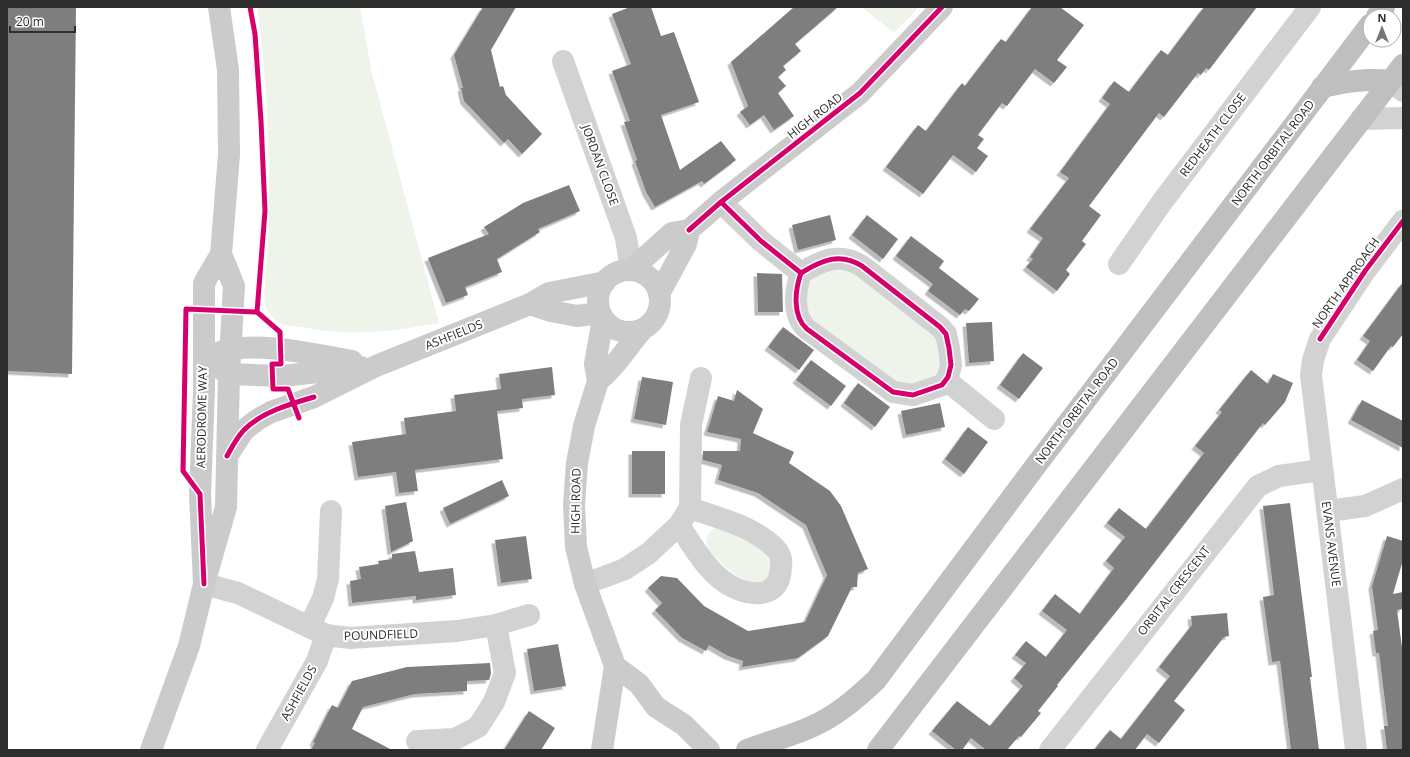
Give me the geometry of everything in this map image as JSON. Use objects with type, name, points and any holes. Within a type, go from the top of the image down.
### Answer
[{"type":"highway","name":"NORTH ORBITAL ROAD","points":[[747,750],[810,728],[833,716],[853,702],[876,680],[1362,35]]},
{"type":"highway","points":[[1322,87],[1354,81],[1399,79]]},
{"type":"highway","points":[[878,750],[1361,119],[1399,79]]},
{"type":"street","name":"AERODROME WAY","points":[[204,584],[200,494],[204,391],[204,283],[221,254],[229,155],[228,70],[219,7]]},
{"type":"street","name":"HIGH ROAD","points":[[631,270],[672,233],[688,230],[721,202],[860,93],[942,7]]},
{"type":"street","name":"REDHEATH CLOSE","points":[[1119,264],[1162,202],[1310,7]]},
{"type":"street","name":"JORDAN CLOSE","points":[[562,61],[626,238],[631,270]]},
{"type":"street","points":[[1361,119],[1403,118]]},
{"type":"street","points":[[721,202],[761,241],[801,273]]},
{"type":"street","name":"NORTH APPROACH","points":[[1320,339],[1364,271],[1403,220]]},
{"type":"street","points":[[659,294],[686,244],[688,230]]},
{"type":"street","name":"AERODROME WAY","points":[[204,584],[226,507],[229,374],[234,286],[221,254]]},
{"type":"street","points":[[840,257],[853,260],[862,266],[940,327],[946,334],[951,365],[946,380],[942,384],[913,395],[893,392],[807,329],[801,324],[796,297],[801,273],[813,265],[840,257]]},
{"type":"street","points":[[598,381],[611,371],[624,350],[642,330],[651,323],[657,315],[660,305],[656,285],[641,272],[631,270],[621,271],[612,275],[604,282],[598,297],[602,316],[611,327],[621,331],[632,332],[642,330]]},
{"type":"street","name":"ASHFIELDS","points":[[376,366],[530,304],[549,293],[604,282]]},
{"type":"street","points":[[530,304],[551,311],[577,316],[602,316]]},
{"type":"street","name":"HIGH ROAD","points":[[602,316],[595,364],[598,381],[584,426],[577,463],[574,505],[576,547],[585,584],[615,666],[602,750]]},
{"type":"street","name":"EVANS AVENUE","points":[[1320,339],[1313,360],[1311,376],[1321,470],[1328,511],[1356,750]]},
{"type":"street","points":[[204,358],[231,348],[296,352],[376,366]]},
{"type":"street","points":[[204,358],[229,374],[284,376],[376,366]]},
{"type":"street","points":[[227,456],[244,430],[257,420],[271,412],[314,397],[376,366]]},
{"type":"street","points":[[585,584],[625,569],[649,553],[684,517],[691,425],[701,378]]},
{"type":"street","points":[[946,380],[994,419]]},
{"type":"street","name":"ORBITAL CRESCENT","points":[[1050,750],[1258,486],[1279,476],[1321,470]]},
{"type":"street","points":[[1328,511],[1365,506],[1403,489]]},
{"type":"street","name":"ASHFIELDS","points":[[267,750],[317,661],[318,630],[323,598],[328,579],[331,511]]},
{"type":"street","points":[[151,750],[189,646],[204,584]]},
{"type":"street","name":"POUNDFIELD","points":[[204,584],[238,593],[318,630],[350,638],[457,631],[496,624],[529,615]]},
{"type":"street","points":[[417,741],[455,739],[478,727],[494,702],[505,673],[496,624]]},
{"type":"street","points":[[615,666],[639,684],[656,706],[684,725],[709,750]]},
{"type":"shaded area","points":[[257,7],[360,7],[372,73],[439,323],[387,331],[354,333],[337,332],[290,326],[279,323],[273,318],[266,308],[264,294],[268,245],[269,155],[264,66]]},
{"type":"shaded area","points":[[862,7],[919,7],[894,33]]},
{"type":"shaded area","points":[[848,267],[930,327],[946,358],[935,380],[899,386],[817,325],[805,301],[806,286],[810,279],[826,269]]},
{"type":"shaded area","points":[[718,527],[763,548],[773,568],[768,577],[762,582],[748,582],[733,573],[712,555],[706,542],[712,530]]},
{"type":"building","points":[[7,7],[76,7],[72,374],[7,371]]},
{"type":"building","points":[[483,7],[516,7],[491,50],[500,87],[503,86],[506,95],[542,134],[522,154],[508,139],[504,143],[464,101],[461,88],[463,88],[454,55]]},
{"type":"building","points":[[630,7],[651,7],[661,36],[674,32],[699,102],[661,115],[680,170],[721,141],[736,160],[704,184],[702,181],[655,207],[646,192],[635,161],[637,160],[624,122],[630,121],[612,71],[631,64],[612,14]]},
{"type":"building","points":[[794,7],[838,7],[795,44],[801,51],[783,66],[786,70],[778,77],[786,86],[778,93],[794,116],[774,130],[764,115],[750,125],[740,112],[748,106],[731,62]]},
{"type":"building","points":[[1032,7],[1060,7],[1084,25],[1057,60],[1067,67],[1054,83],[1035,69],[1007,106],[1002,103],[978,135],[984,139],[977,148],[988,156],[976,172],[953,155],[923,194],[886,167],[918,125],[926,131],[962,83],[965,86],[1001,39],[1006,42]]},
{"type":"building","points":[[1204,7],[1257,7],[1209,70],[1206,68],[1201,75],[1198,73],[1164,117],[1159,113],[1089,206],[1101,215],[1082,241],[1086,244],[1066,270],[1070,274],[1057,291],[1026,267],[1033,259],[1030,257],[1043,238],[1030,229],[1069,178],[1060,172],[1110,104],[1102,98],[1114,81],[1129,92],[1161,50],[1168,55]]},
{"type":"building","points":[[569,185],[580,211],[538,229],[540,232],[497,259],[502,272],[465,287],[468,295],[446,303],[428,258],[489,234],[484,227],[523,203]]},
{"type":"building","points":[[830,215],[836,240],[798,250],[792,225]]},
{"type":"building","points":[[867,215],[898,239],[883,259],[852,235]]},
{"type":"building","points":[[911,236],[944,261],[939,268],[979,299],[969,311],[965,309],[960,315],[928,291],[933,284],[896,256]]},
{"type":"building","points":[[757,273],[782,274],[783,312],[758,312]]},
{"type":"building","points":[[1403,282],[1403,334],[1393,347],[1391,346],[1373,371],[1357,360],[1370,341],[1363,336]]},
{"type":"building","points":[[992,322],[994,361],[969,363],[966,323]]},
{"type":"building","points":[[783,327],[814,350],[799,370],[768,347]]},
{"type":"building","points":[[1023,353],[1043,368],[1019,399],[1000,385]]},
{"type":"building","points":[[811,360],[846,386],[831,406],[796,380]]},
{"type":"building","points":[[552,367],[555,395],[522,399],[523,408],[497,411],[503,459],[415,470],[418,491],[399,493],[396,472],[358,477],[352,442],[406,434],[404,418],[456,411],[454,395],[501,389],[499,374]]},
{"type":"building","points":[[1251,370],[1268,384],[1273,374],[1293,383],[1285,402],[1265,425],[1263,423],[1124,602],[1057,685],[1058,686],[1038,711],[1041,713],[1021,737],[1019,736],[1007,750],[986,750],[971,738],[962,750],[956,750],[932,731],[957,701],[990,726],[1023,686],[1014,678],[1026,663],[1015,655],[1026,641],[1046,657],[1067,630],[1042,611],[1055,594],[1080,614],[1114,568],[1106,561],[1125,537],[1107,523],[1119,508],[1146,529],[1204,453],[1195,446],[1222,412],[1219,410]]},
{"type":"building","points":[[642,377],[673,382],[666,425],[634,419]]},
{"type":"building","points":[[858,383],[890,407],[875,427],[844,403]]},
{"type":"building","points":[[737,390],[763,409],[753,433],[794,452],[789,463],[830,491],[841,506],[868,569],[858,573],[857,587],[852,587],[828,636],[798,658],[742,667],[743,661],[728,656],[709,645],[706,651],[682,638],[655,610],[662,603],[648,588],[661,576],[677,578],[704,606],[748,631],[805,622],[827,575],[806,525],[758,493],[718,480],[722,465],[703,460],[703,451],[740,451],[741,439],[707,432],[718,396],[734,401]]},
{"type":"building","points":[[1362,400],[1403,421],[1403,448],[1351,420]]},
{"type":"building","points":[[940,403],[945,427],[906,435],[901,411]]},
{"type":"building","points":[[968,427],[988,442],[964,474],[945,459]]},
{"type":"building","points":[[632,451],[665,451],[665,494],[632,494]]},
{"type":"building","points":[[502,480],[509,496],[450,524],[443,508]]},
{"type":"building","points":[[406,502],[413,541],[391,552],[385,506]]},
{"type":"building","points":[[1290,503],[1312,677],[1310,677],[1319,750],[1291,750],[1280,661],[1272,662],[1263,597],[1274,595],[1263,506]]},
{"type":"building","points":[[526,536],[532,579],[501,583],[495,540]]},
{"type":"building","points":[[1387,536],[1403,541],[1403,560],[1393,594],[1403,592],[1403,609],[1397,610],[1403,655],[1403,750],[1387,750],[1384,726],[1388,726],[1379,653],[1376,653],[1373,631],[1378,630],[1372,586]]},
{"type":"building","points":[[415,551],[419,572],[453,568],[456,595],[416,600],[416,596],[352,603],[350,581],[361,579],[359,567],[379,564],[378,561],[392,559],[392,554]]},
{"type":"building","points":[[1227,613],[1229,636],[1224,637],[1174,701],[1185,710],[1159,743],[1147,734],[1135,750],[1094,750],[1110,730],[1121,739],[1170,676],[1159,667],[1192,625],[1191,616]]},
{"type":"building","points":[[558,644],[566,686],[534,691],[527,649]]},
{"type":"building","points":[[490,663],[491,674],[489,680],[467,681],[467,691],[415,694],[363,707],[352,729],[392,750],[311,750],[315,743],[313,742],[332,705],[338,708],[352,681],[407,667]]},
{"type":"building","points":[[529,711],[555,728],[541,750],[504,750]]},
{"type":"cycle path","points":[[250,7],[255,34],[265,211],[257,312]]},
{"type":"cycle path","points":[[689,230],[721,202],[860,93],[942,7]]},
{"type":"cycle path","points":[[721,202],[761,241],[801,273],[797,287],[796,302],[799,317],[802,324],[807,329],[893,392],[913,395],[942,385],[948,377],[951,365],[946,334],[940,327],[862,266],[854,262],[846,259],[831,259],[816,264],[801,273]]},
{"type":"cycle path","points":[[1320,339],[1365,271],[1403,221]]},
{"type":"cycle path","points":[[204,584],[200,494],[183,471],[186,309],[257,312],[280,332],[281,364],[272,364],[273,389],[288,389],[299,418]]},
{"type":"cycle path","points":[[227,456],[241,433],[259,418],[286,406],[314,397]]}]
